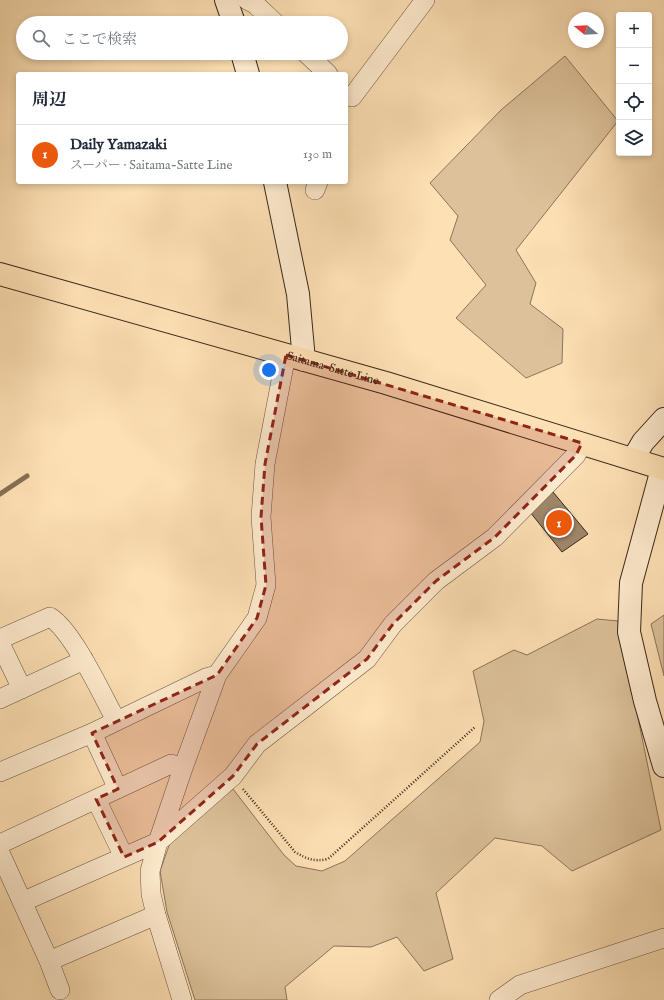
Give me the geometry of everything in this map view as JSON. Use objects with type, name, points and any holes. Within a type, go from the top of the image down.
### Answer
[{"type":"main road","name":"Saitama-Satte Line","points":[[0,274],[432,396],[663,469]]},
{"type":"street","points":[[226,0],[232,16]]},
{"type":"street","points":[[247,0],[255,4],[268,16]]},
{"type":"street","points":[[348,99],[425,0]]},
{"type":"street","points":[[244,60],[247,72]]},
{"type":"street","points":[[313,60],[326,72]]},
{"type":"street","points":[[182,1000],[156,915],[151,894],[150,871],[158,842],[183,768],[217,675],[257,618],[266,584],[261,517],[265,464],[295,357],[298,294],[275,184]]},
{"type":"street","points":[[633,459],[643,442],[664,419]]},
{"type":"street","points":[[22,902],[158,842],[233,776],[257,744],[368,659],[393,624],[436,582],[495,537],[576,455],[582,443]]},
{"type":"street","points":[[663,469],[630,583],[629,632],[645,701],[664,766]]},
{"type":"street","points":[[0,639],[50,617],[58,622],[84,660],[116,720]]},
{"type":"street","points":[[0,643],[22,689]]},
{"type":"street","points":[[0,699],[84,660]]},
{"type":"street","points":[[0,772],[92,733],[116,720],[206,678],[217,675]]},
{"type":"street","points":[[92,733],[118,789]]},
{"type":"street","points":[[0,844],[171,764],[183,768]]},
{"type":"street","points":[[96,799],[124,857]]},
{"type":"street","points":[[0,853],[49,961],[60,990]]},
{"type":"street","points":[[49,961],[156,915]]},
{"type":"street","points":[[499,1000],[520,985],[664,938]]},
{"type":"path","points":[[233,776],[295,852],[304,858],[316,862],[328,858],[475,727]]},
{"type":"highlighted area","points":[[286,355],[582,443],[576,455],[495,537],[436,581],[393,624],[367,659],[257,744],[233,776],[158,842],[124,857],[96,799],[118,789],[92,733],[217,675],[257,618],[266,585],[261,517],[265,464]]},
{"type":"shaded area","points":[[565,56],[616,119],[616,124],[516,250],[536,283],[530,304],[563,329],[562,363],[526,378],[456,318],[486,285],[450,240],[458,216],[430,183],[501,110]]},
{"type":"shaded area","points":[[664,615],[664,676],[651,624]]},
{"type":"shaded area","points":[[597,619],[618,621],[661,830],[572,871],[542,846],[495,838],[436,893],[453,959],[424,971],[397,937],[371,947],[334,946],[285,987],[287,1000],[195,1000],[167,912],[160,871],[171,840],[233,789],[284,855],[296,866],[322,871],[345,861],[480,742],[484,721],[473,671],[514,650],[527,655]]},
{"type":"building","points":[[553,492],[588,534],[562,552],[530,512]]},
{"type":"waterway","points":[[0,494],[27,476]]},
{"type":"place","name":"Daily Yamazaki","points":[[559,523]]}]
